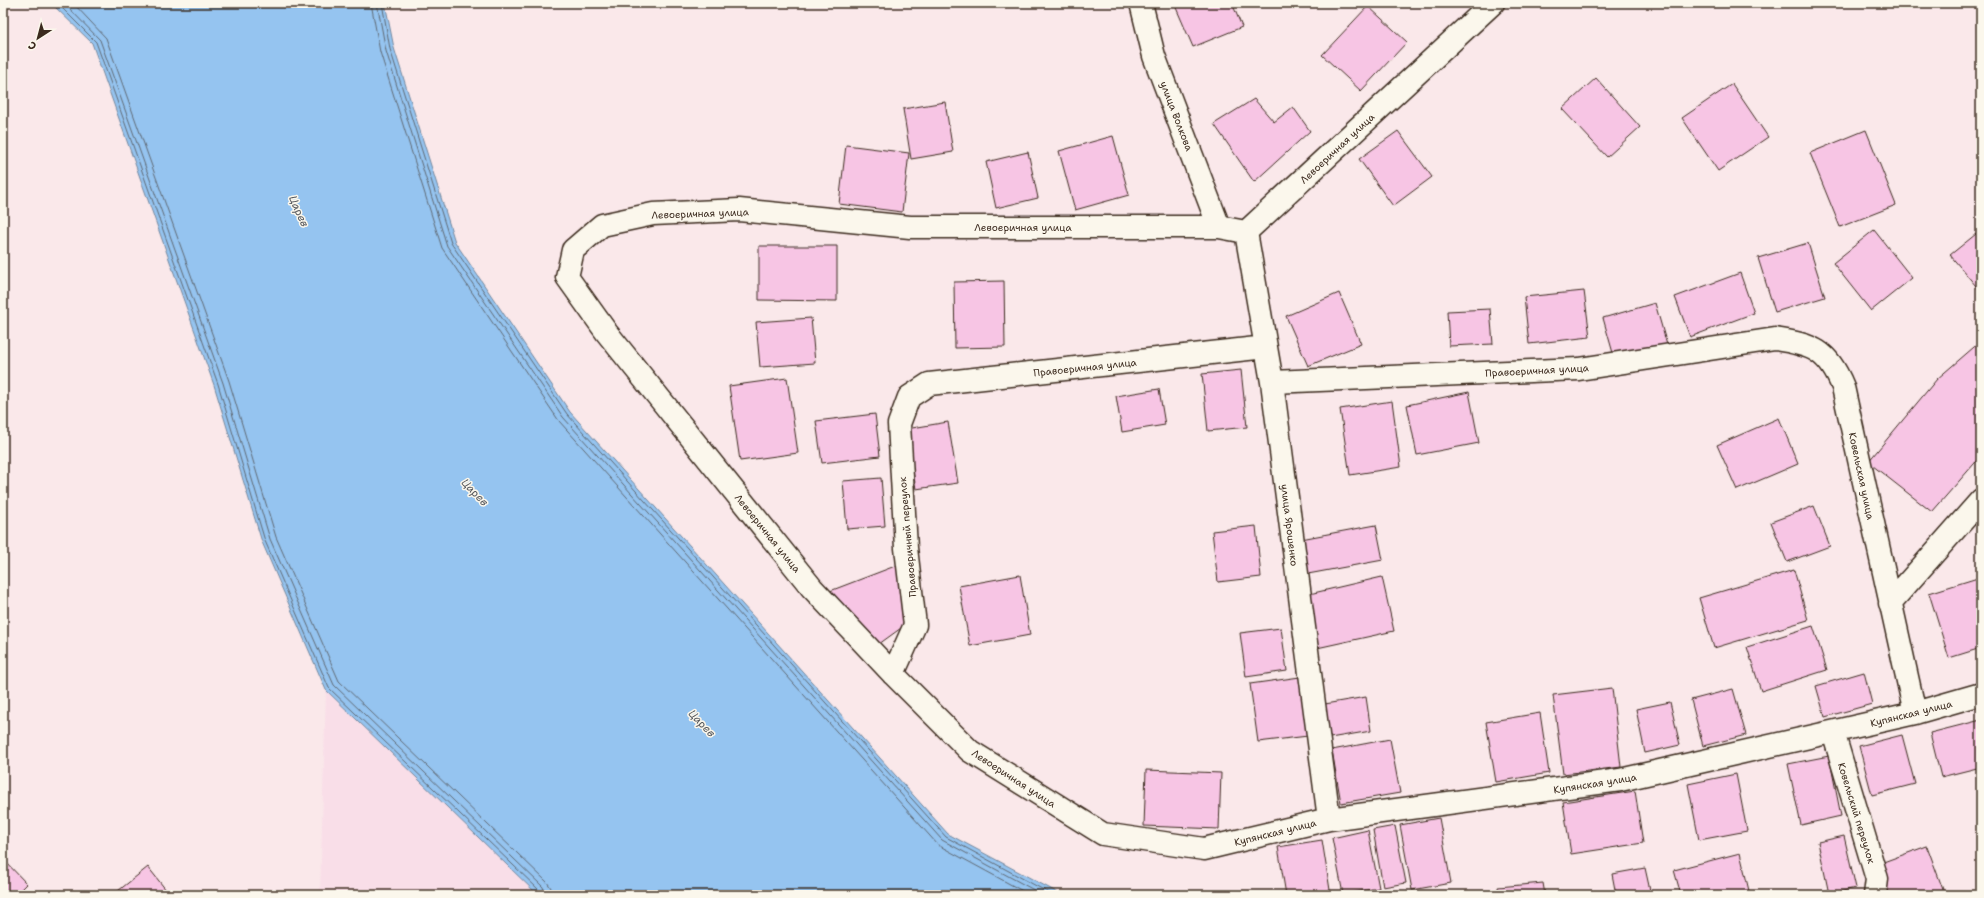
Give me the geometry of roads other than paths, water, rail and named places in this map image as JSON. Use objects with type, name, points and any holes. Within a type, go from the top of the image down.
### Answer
[{"type":"street","name":"улица Волкова","points":[[1141,3],[1154,56],[1219,227]]},
{"type":"street","name":"Левоеричная улица","points":[[1204,849],[1103,834],[970,751],[893,674],[812,588],[607,334],[567,277],[573,250],[602,225],[653,214],[739,210],[910,227],[1219,227],[1246,232],[1492,5]]},
{"type":"street","name":"улица Ярошенко","points":[[1246,232],[1272,382],[1329,818]]},
{"type":"street","name":"Правоеричная улица","points":[[1272,382],[1579,369],[1775,339],[1798,343],[1823,353]]},
{"type":"street","name":"Правоеричная улица","points":[[909,397],[929,384],[1266,347]]},
{"type":"street","name":"Ковельская улица","points":[[1823,353],[1836,369],[1843,387],[1915,713]]},
{"type":"street","name":"Правоеричный переулок","points":[[893,674],[915,625],[906,548],[899,424],[909,397]]},
{"type":"street","points":[[1890,603],[1981,500]]},
{"type":"street","name":"Купянская улица","points":[[1204,849],[1329,818],[1620,780],[1915,713],[1981,694]]},
{"type":"street","name":"Ковельский переулок","points":[[1833,732],[1877,878],[1875,895]]},
{"type":"water","name":"Царев","points":[[51,3],[385,3],[394,48],[455,242],[570,412],[948,834],[1062,895],[538,895],[326,690],[262,542],[214,385],[92,43]]}]
